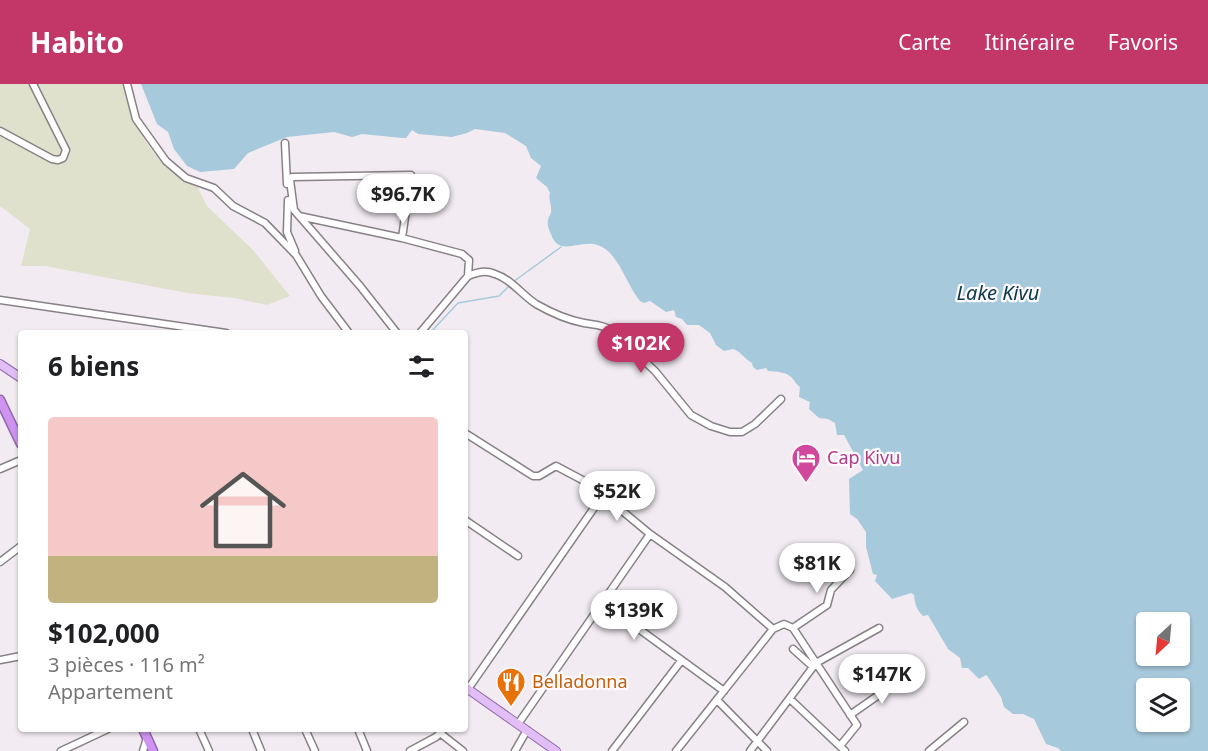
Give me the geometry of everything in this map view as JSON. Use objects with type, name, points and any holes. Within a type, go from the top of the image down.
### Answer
[{"type":"highway","points":[[0,400],[18,437]]},
{"type":"highway","points":[[145,733],[153,751]]},
{"type":"main road","points":[[0,364],[18,376]]},
{"type":"main road","points":[[468,692],[556,751]]},
{"type":"street","points":[[0,131],[52,159],[58,160],[65,154],[66,150],[33,84]]},
{"type":"street","points":[[127,84],[136,119],[145,134],[177,172],[214,189],[232,206],[261,220],[296,255]]},
{"type":"street","points":[[285,143],[287,232],[296,255],[321,296],[346,330]]},
{"type":"street","points":[[395,330],[292,206],[292,177],[411,175],[402,237]]},
{"type":"street","points":[[299,216],[402,237],[466,256],[470,264],[468,276]]},
{"type":"street","points":[[423,330],[468,276],[479,272],[493,273],[501,276],[530,299],[551,311],[584,323],[604,326],[610,330],[655,371],[691,415],[711,426],[730,432],[742,432],[755,424],[781,399]]},
{"type":"street","points":[[0,300],[205,330]]},
{"type":"street","points":[[0,416],[11,421]]},
{"type":"street","points":[[468,435],[533,476],[539,476],[553,466],[560,466],[603,495],[650,534],[725,587],[772,629]]},
{"type":"street","points":[[0,469],[18,461]]},
{"type":"street","points":[[468,690],[603,495]]},
{"type":"street","points":[[468,522],[518,556]]},
{"type":"street","points":[[518,724],[650,534]]},
{"type":"street","points":[[0,562],[18,548]]},
{"type":"street","points":[[793,628],[827,605],[831,590],[850,570]]},
{"type":"street","points":[[602,602],[724,691]]},
{"type":"street","points":[[676,751],[772,629],[784,624],[793,628],[814,665],[856,727],[843,749],[790,699]]},
{"type":"street","points":[[750,751],[814,665],[879,627]]},
{"type":"street","points":[[793,649],[814,665]]},
{"type":"street","points":[[0,660],[18,657]]},
{"type":"street","points":[[612,751],[681,661]]},
{"type":"street","points":[[850,715],[903,678]]},
{"type":"street","points":[[717,700],[767,751]]},
{"type":"street","points":[[929,751],[964,722]]},
{"type":"street","points":[[515,751],[527,730]]},
{"type":"street","points":[[61,751],[102,732]]},
{"type":"street","points":[[200,732],[209,751]]},
{"type":"street","points":[[253,732],[261,751]]},
{"type":"street","points":[[306,732],[315,751]]},
{"type":"street","points":[[359,732],[367,751]]},
{"type":"street","points":[[412,751],[440,732]]},
{"type":"street","points":[[443,732],[463,751]]},
{"type":"street","points":[[143,751],[145,733]]},
{"type":"green space","points":[[0,84],[123,84],[134,120],[152,150],[177,176],[197,186],[207,206],[253,250],[290,296],[267,305],[234,298],[187,293],[45,266],[21,266],[30,229],[0,206]]},
{"type":"water","name":"Lake Kivu","points":[[141,84],[1208,84],[1208,751],[1061,751],[1046,744],[1034,719],[1023,714],[1013,714],[1004,707],[1001,697],[986,675],[979,679],[968,668],[962,668],[960,658],[948,649],[928,615],[923,616],[919,611],[914,595],[911,593],[892,599],[875,581],[877,575],[873,574],[866,547],[866,532],[857,519],[850,514],[849,479],[863,470],[844,435],[837,435],[835,423],[819,418],[809,409],[810,402],[799,397],[800,387],[791,376],[768,371],[766,368],[757,370],[736,350],[724,351],[716,345],[710,333],[699,325],[687,325],[682,319],[676,317],[674,310],[666,312],[650,301],[644,303],[640,301],[618,263],[607,250],[593,244],[565,246],[555,241],[548,224],[551,212],[550,193],[547,187],[536,178],[541,166],[531,158],[526,146],[505,133],[475,129],[452,137],[418,134],[412,130],[406,138],[362,134],[352,137],[334,132],[287,137],[248,153],[234,169],[200,172],[187,166],[174,149],[168,132],[157,124]]},
{"type":"waterway","points":[[513,282],[561,247]]},
{"type":"waterway","points":[[433,330],[458,303],[499,296],[510,285]]},
{"type":"place","name":"Cap Kivu","points":[[806,484]]},
{"type":"place","name":"Belladonna","points":[[511,708]]}]
